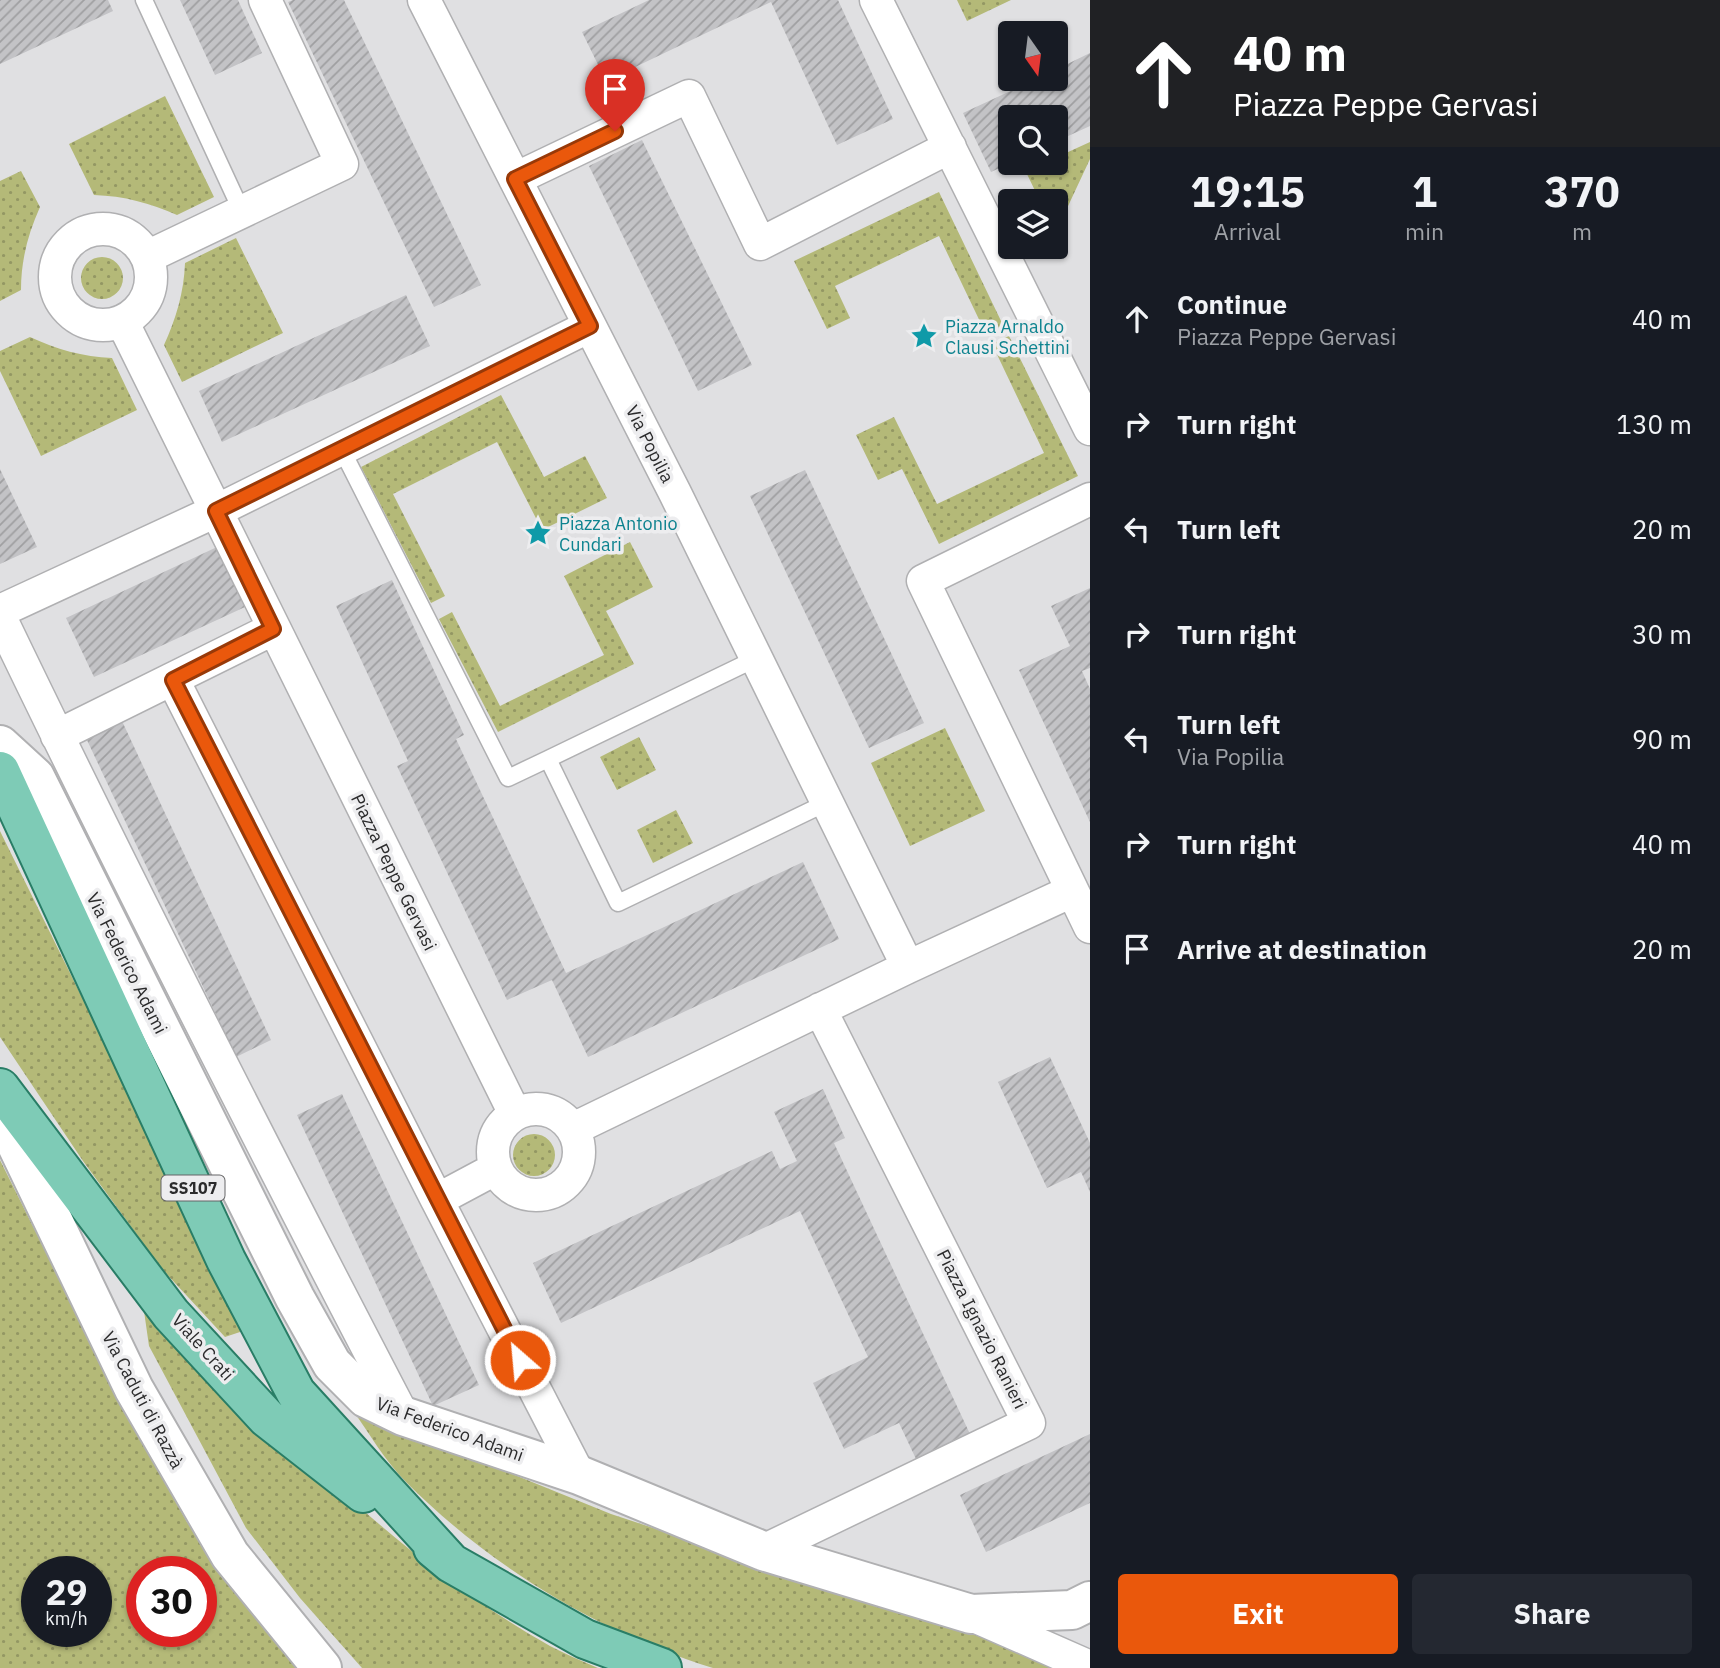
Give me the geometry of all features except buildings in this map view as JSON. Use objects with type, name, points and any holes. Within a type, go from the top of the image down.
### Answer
[{"type":"main road","name":"Via Federico Adami","points":[[0,771],[220,1247],[296,1393],[451,1563]]},
{"type":"main road","name":"Viale Crati","points":[[0,1088],[171,1314],[267,1418],[451,1563]]},
{"type":"main road","name":"SS107","points":[[451,1563],[585,1639],[662,1668]]},
{"type":"street","points":[[148,257],[342,164],[265,0]]},
{"type":"street","name":"Via Popilia","points":[[424,0],[669,481],[908,967]]},
{"type":"street","points":[[876,0],[1090,429]]},
{"type":"street","points":[[515,179],[689,96],[760,244],[950,147]]},
{"type":"street","points":[[95,229],[112,229],[139,244],[148,257],[152,272],[145,302],[135,313],[122,321],[107,325],[92,324],[65,306],[58,292],[55,275],[58,260],[67,245],[79,235],[95,229]]},
{"type":"street","name":"Piazza Peppe Gervasi","points":[[122,321],[514,1114]]},
{"type":"street","points":[[0,611],[216,511],[590,326]]},
{"type":"street","points":[[1090,499],[922,581],[1090,927]]},
{"type":"street","points":[[0,617],[266,1154],[403,1416]]},
{"type":"street","points":[[57,736],[273,629]]},
{"type":"street","points":[[173,680],[579,1475]]},
{"type":"street","name":"Via Federico Adami","points":[[0,745],[35,777],[295,1298],[332,1364],[366,1398],[403,1416],[579,1475],[762,1551],[971,1614],[1072,1610],[1090,1601]]},
{"type":"street","points":[[573,1129],[1072,891]]},
{"type":"street","name":"Piazza Ignazio Ranieri","points":[[762,1551],[1030,1423],[820,1009]]},
{"type":"street","points":[[540,1108],[554,1112],[573,1129],[579,1147],[579,1161],[565,1185],[553,1192],[540,1195],[513,1190],[495,1169],[492,1154],[494,1139],[500,1126],[514,1114],[540,1108]]},
{"type":"street","name":"Via Caduti di Razzà","points":[[0,1110],[134,1389],[168,1448],[230,1555],[322,1668]]},
{"type":"street","points":[[437,1200],[495,1169]]},
{"type":"street","points":[[971,1614],[1090,1667]]},
{"type":"lane","points":[[144,0],[242,212]]},
{"type":"lane","points":[[342,450],[508,778],[755,659]]},
{"type":"lane","points":[[548,759],[618,903],[826,803]]},
{"type":"green space","points":[[957,0],[1011,0],[967,21]]},
{"type":"green space","points":[[165,96],[214,197],[177,215],[137,201],[94,195],[69,144]]},
{"type":"green space","points":[[1090,142],[1090,159],[1068,206],[1068,189],[1034,189],[1027,175],[1068,175],[1068,152]]},
{"type":"green space","points":[[21,171],[40,207],[26,247],[21,290],[0,301],[0,181]]},
{"type":"green space","points":[[939,192],[1003,325],[986,334],[939,236],[835,286],[850,318],[827,329],[794,261]]},
{"type":"green space","points":[[236,238],[283,333],[182,382],[164,345],[179,305],[185,263]]},
{"type":"green space","points":[[102,257],[117,263],[123,278],[117,293],[102,299],[87,293],[81,278],[87,263]]},
{"type":"green space","points":[[1009,336],[1078,476],[939,544],[902,469],[878,480],[856,435],[894,417],[937,504],[1044,453],[992,344]]},
{"type":"green space","points":[[30,337],[70,352],[112,358],[137,410],[41,456],[0,371],[0,351]]},
{"type":"green space","points":[[501,395],[544,477],[585,456],[607,498],[542,530],[497,442],[393,494],[445,596],[431,603],[361,467]]},
{"type":"green space","points":[[630,542],[653,587],[606,611],[634,664],[498,732],[439,619],[452,612],[500,706],[604,655],[564,576]]},
{"type":"green space","points":[[945,728],[985,811],[910,846],[871,763]]},
{"type":"green space","points":[[639,737],[656,770],[617,790],[600,757]]},
{"type":"green space","points":[[676,810],[693,843],[653,863],[637,830]]},
{"type":"green space","points":[[0,831],[243,1324],[240,1332],[225,1337],[162,1269],[83,1161],[0,1037]]},
{"type":"green space","points":[[534,1134],[549,1140],[555,1155],[549,1170],[534,1176],[519,1170],[513,1155],[519,1140]]},
{"type":"green space","points":[[0,1160],[129,1419],[187,1522],[210,1556],[126,1556],[126,1647],[217,1647],[217,1566],[299,1668],[0,1668]]},
{"type":"green space","points":[[144,1311],[153,1312],[342,1491],[442,1575],[550,1646],[598,1668],[362,1668],[300,1598],[246,1528],[149,1346]]},
{"type":"green space","points":[[352,1409],[611,1514],[980,1636],[1053,1668],[713,1668],[670,1653],[588,1616],[510,1569],[474,1542],[398,1474]]},
{"type":"place","name":"Piazza Arnaldo Clausi Schettini","points":[[924,336]]},
{"type":"place","name":"Piazza Antonio Cundari","points":[[538,533]]},
{"type":"route","points":[[520,1360],[173,680],[273,629],[216,511],[590,326],[515,179],[615,131]]}]
